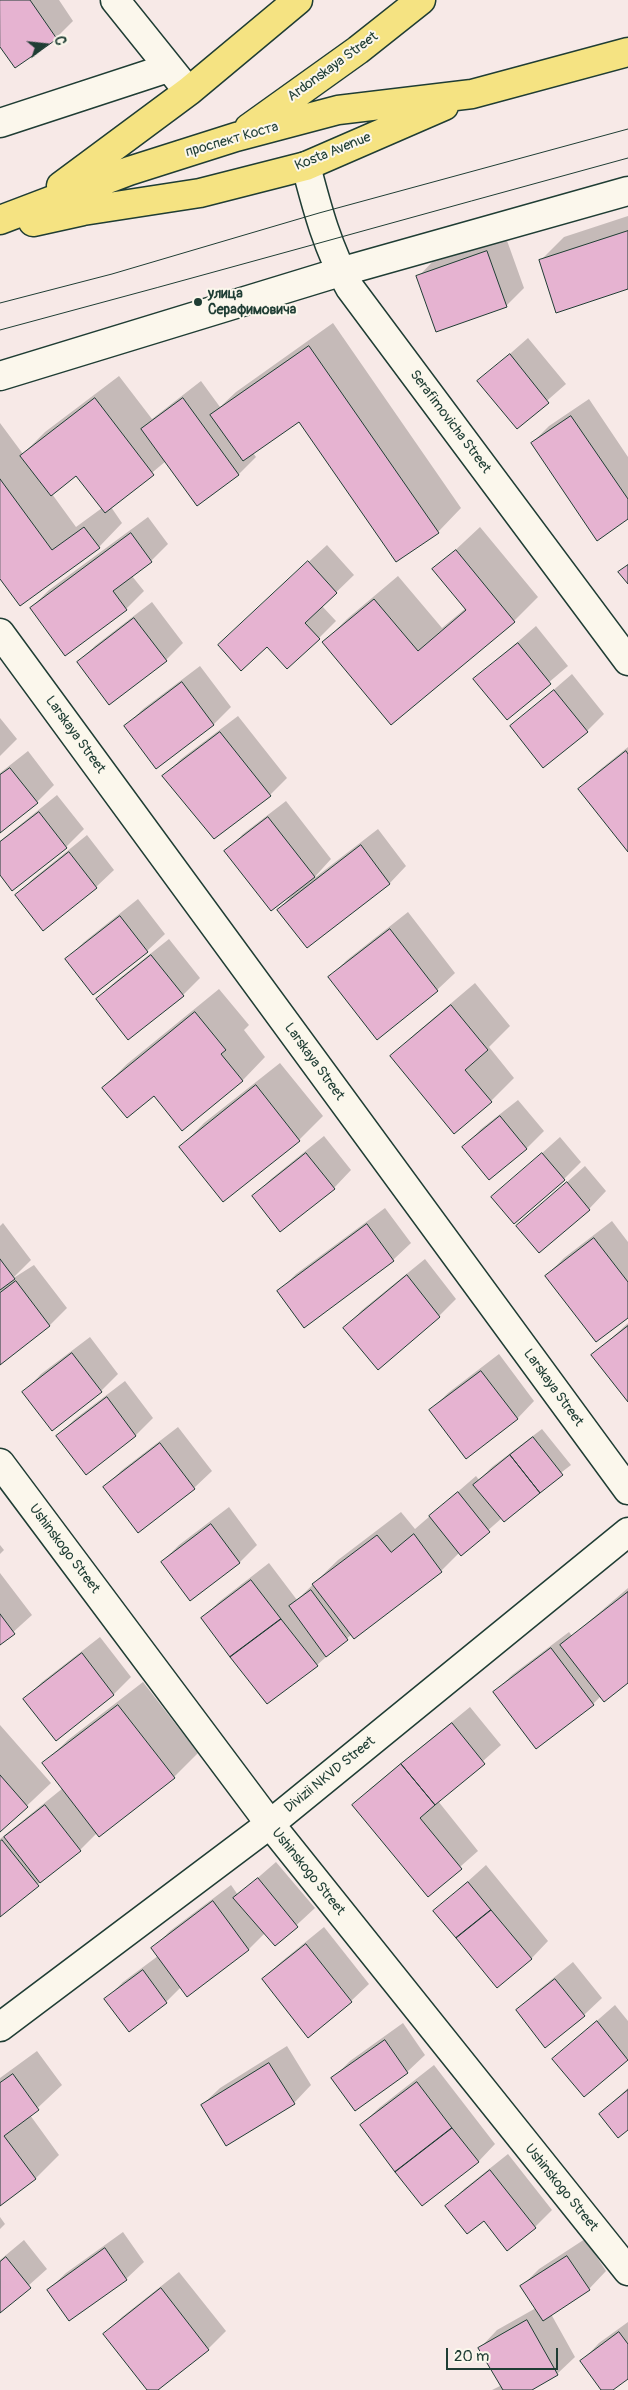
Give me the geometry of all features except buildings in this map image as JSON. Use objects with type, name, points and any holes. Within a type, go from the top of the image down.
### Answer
[{"type":"main road","points":[[27,209],[116,147],[189,91],[298,0]]},
{"type":"main road","name":"Ardonskaya Street","points":[[83,211],[236,137],[358,50],[421,0]]},
{"type":"main road","name":"Kosta Avenue","points":[[0,229],[83,211],[200,193],[306,166],[472,94],[628,52]]},
{"type":"main road","name":"проспект Коста","points":[[0,220],[129,171],[236,137],[338,110],[472,94]]},
{"type":"street","points":[[115,0],[168,68],[189,91]]},
{"type":"street","points":[[0,123],[168,68]]},
{"type":"street","name":"Serafimovicha Street","points":[[306,166],[319,213],[340,272],[350,288],[628,661]]},
{"type":"street","points":[[0,376],[340,272],[628,191]]},
{"type":"street","name":"Larskaya Street","points":[[0,633],[628,1490]]},
{"type":"street","name":"Ushinskogo Street","points":[[0,1463],[270,1824],[628,2271]]},
{"type":"street","name":"Divizii NKVD Street","points":[[0,2027],[270,1824],[628,1532]]},
{"type":"tram line","points":[[0,303],[112,274],[319,213],[628,129]]},
{"type":"tram line","points":[[0,330],[628,158]]},
{"type":"place","name":"улица Серафимовича","points":[[198,302]]}]
